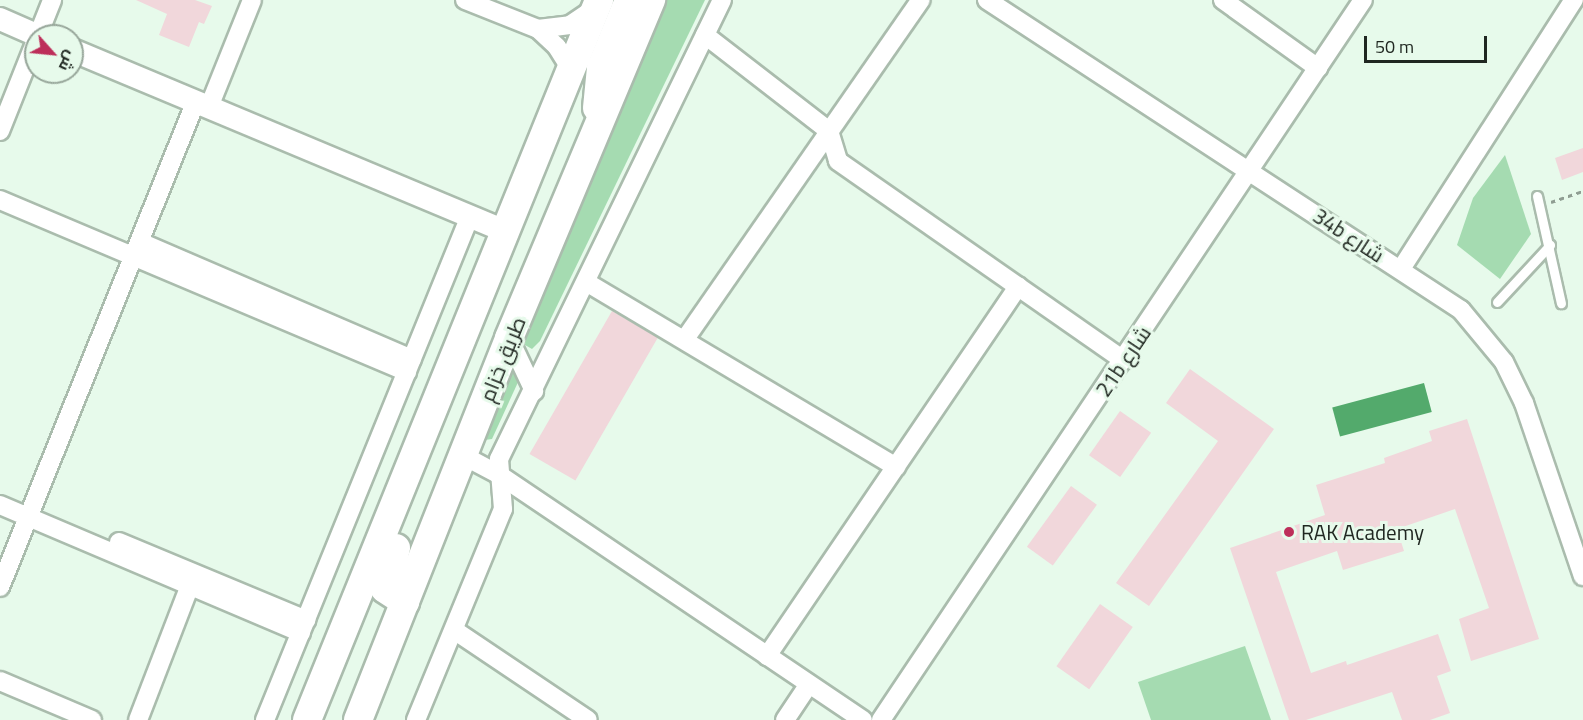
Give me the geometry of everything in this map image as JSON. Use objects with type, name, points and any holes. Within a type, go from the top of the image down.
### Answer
[{"type":"main road","points":[[593,142],[601,68],[628,0]]},
{"type":"main road","name":"طريق خزام","points":[[358,720],[509,338],[651,0]]},
{"type":"main road","name":"طريق خزام","points":[[307,720],[598,4]]},
{"type":"main road","points":[[405,602],[391,595],[385,588],[384,579],[413,504],[417,487],[414,459]]},
{"type":"street","points":[[42,24],[52,0]]},
{"type":"street","points":[[0,586],[137,250],[202,104],[252,0]]},
{"type":"street","points":[[465,0],[538,29],[557,47],[571,69]]},
{"type":"street","points":[[416,720],[503,509],[498,474],[499,459],[722,0]]},
{"type":"street","points":[[685,339],[921,0]]},
{"type":"street","name":"34b شارع","points":[[987,0],[1461,309],[1504,362],[1524,403],[1583,576]]},
{"type":"street","points":[[1223,0],[1318,68]]},
{"type":"street","name":"21b شارع","points":[[881,720],[1363,0]]},
{"type":"street","points":[[1401,269],[1574,0]]},
{"type":"street","points":[[538,29],[570,25],[598,4]]},
{"type":"street","points":[[0,19],[24,29]]},
{"type":"street","points":[[705,35],[829,131],[838,161],[1123,360]]},
{"type":"street","points":[[84,55],[507,232]]},
{"type":"street","points":[[0,131],[24,70]]},
{"type":"street","points":[[0,200],[137,250],[410,365]]},
{"type":"street","points":[[265,720],[470,216]]},
{"type":"street","points":[[586,282],[896,467]]},
{"type":"street","points":[[767,656],[1018,286]]},
{"type":"street","points":[[509,338],[534,391]]},
{"type":"street","points":[[464,456],[498,474],[863,720]]},
{"type":"street","points":[[0,505],[31,512],[303,627]]},
{"type":"street","points":[[138,720],[192,580]]},
{"type":"street","points":[[454,630],[588,720]]},
{"type":"street","points":[[0,681],[92,720]]},
{"type":"street","points":[[785,720],[809,684]]},
{"type":"lane","points":[[1539,201],[1561,303]]},
{"type":"lane","points":[[1497,302],[1550,245]]},
{"type":"path","points":[[1539,201],[1583,191]]},
{"type":"shaded area","points":[[662,0],[705,0],[540,341],[532,349],[525,345],[525,335]]},
{"type":"shaded area","points":[[1505,155],[1531,234],[1500,279],[1457,245],[1473,198]]},
{"type":"shaded area","points":[[514,362],[519,380],[492,439],[485,440],[483,438]]},
{"type":"shaded area","points":[[1424,383],[1432,412],[1340,437],[1332,408]]},
{"type":"shaded area","points":[[1245,646],[1271,720],[1151,720],[1138,682]]},
{"type":"building","points":[[136,0],[195,0],[212,6],[204,24],[199,22],[189,47],[159,35],[167,14]]},
{"type":"building","points":[[1583,148],[1583,172],[1562,180],[1555,158]]},
{"type":"building","points":[[612,311],[658,337],[575,480],[530,454]]},
{"type":"building","points":[[1190,369],[1274,429],[1149,606],[1116,583],[1218,441],[1166,403]]},
{"type":"building","points":[[1120,411],[1151,433],[1120,477],[1089,455]]},
{"type":"building","points":[[1467,419],[1539,639],[1471,661],[1459,619],[1489,608],[1455,509],[1397,529],[1404,551],[1343,570],[1337,551],[1276,572],[1311,673],[1346,661],[1347,665],[1438,634],[1451,671],[1437,676],[1450,713],[1430,720],[1402,720],[1392,692],[1306,720],[1289,720],[1230,548],[1325,515],[1316,485],[1385,463],[1384,458],[1432,441],[1429,431]]},
{"type":"building","points":[[1071,486],[1097,505],[1053,565],[1027,547]]},
{"type":"building","points":[[1100,604],[1133,627],[1089,689],[1056,666]]},
{"type":"place","name":"RAK Academy","points":[[1289,532]]}]
